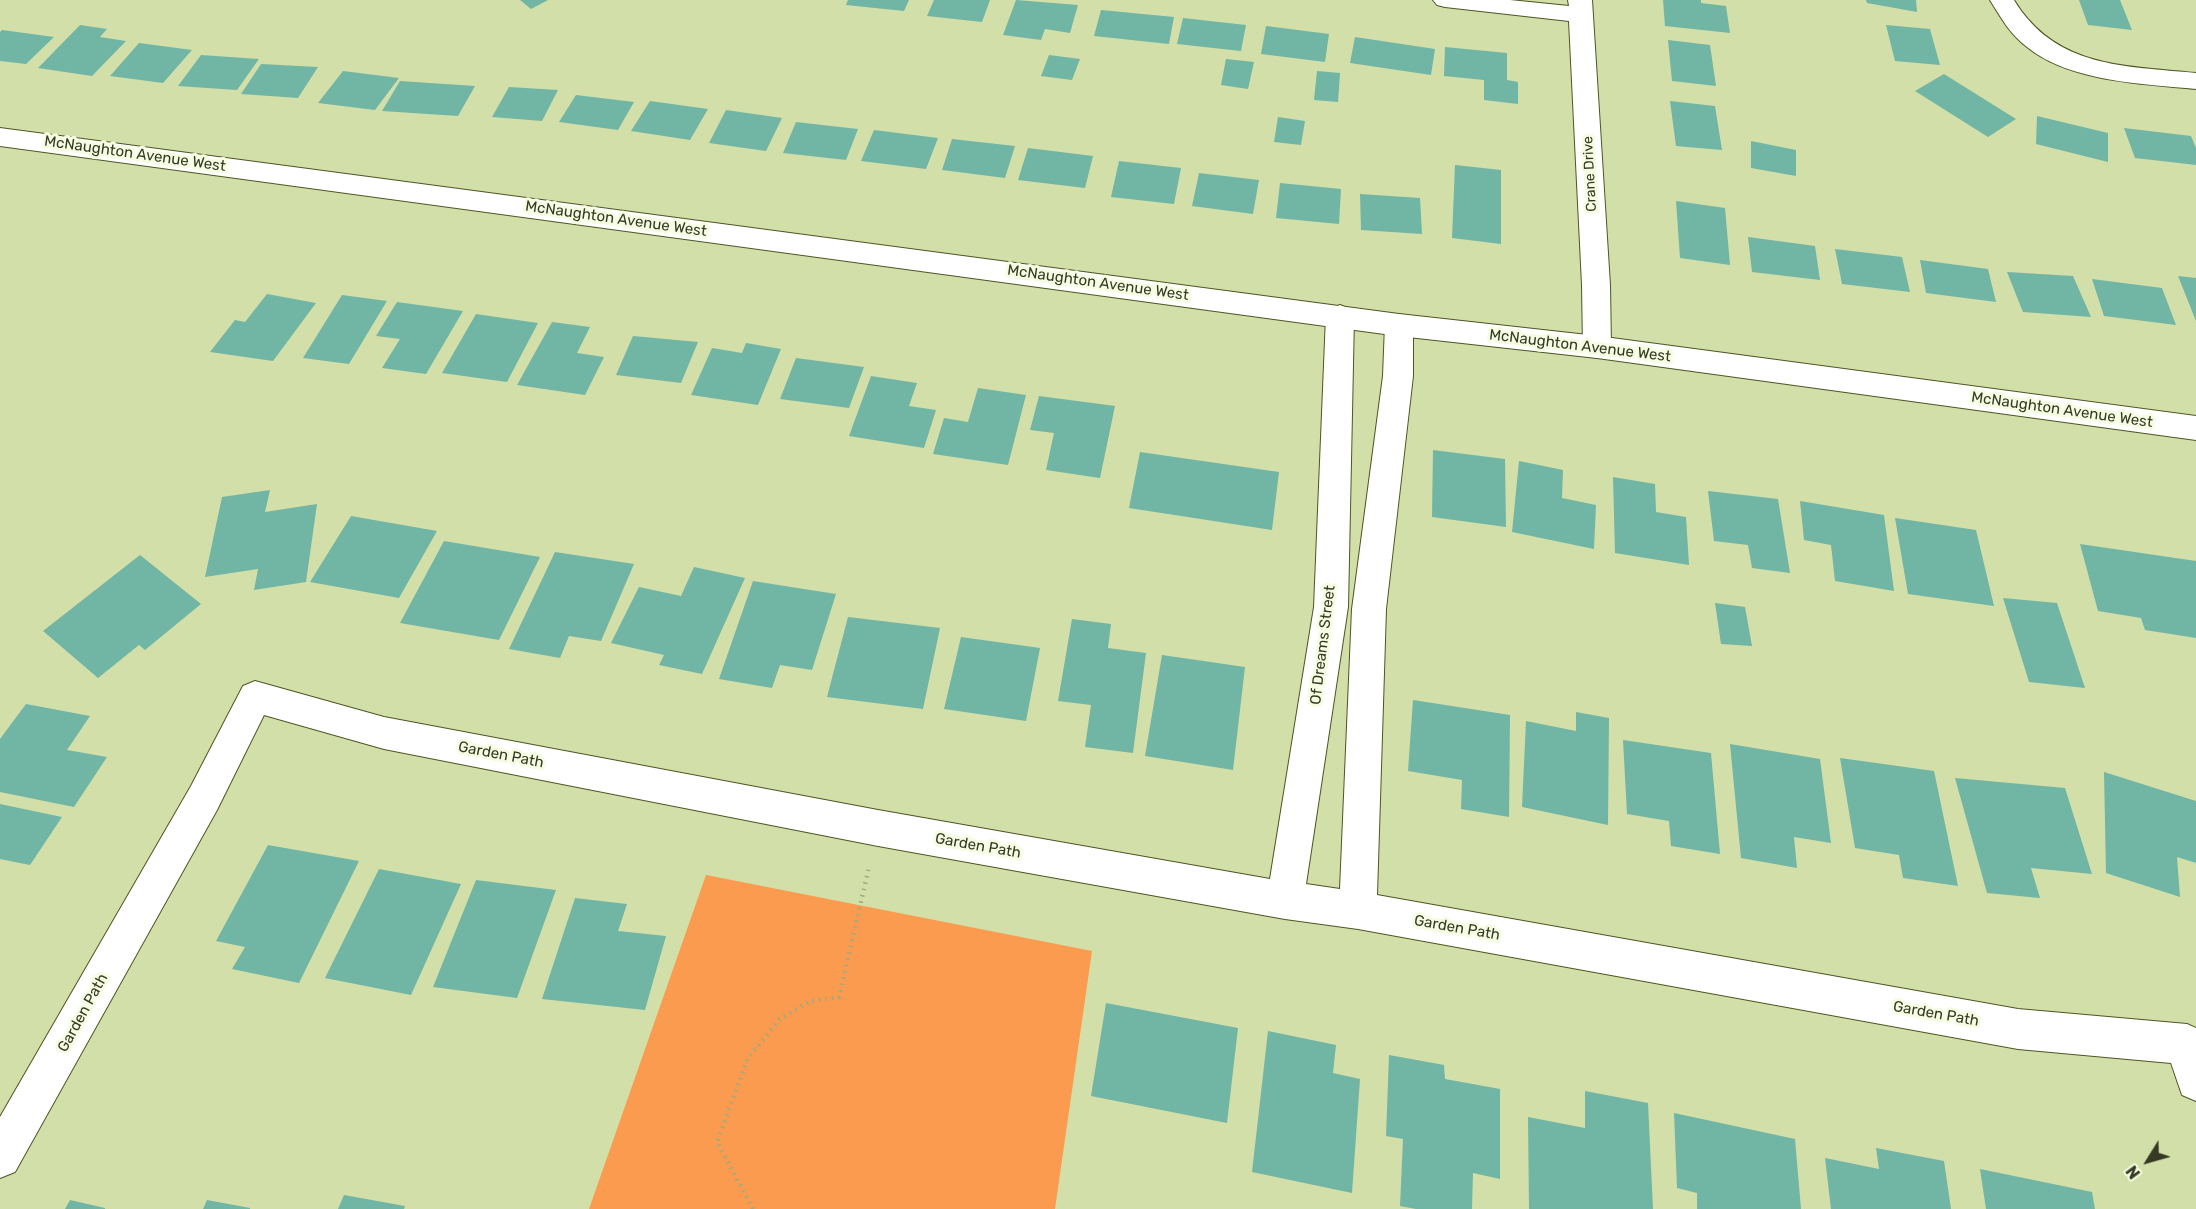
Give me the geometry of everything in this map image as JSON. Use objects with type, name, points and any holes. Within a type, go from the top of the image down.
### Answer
[{"type":"street","points":[[1445,0],[1580,8]]},
{"type":"street","points":[[2002,0],[2011,19],[2034,41],[2064,59],[2105,70],[2196,81]]},
{"type":"street","name":"Crane Drive","points":[[1580,8],[1596,285],[1597,347]]},
{"type":"street","name":"McNaughton Avenue West","points":[[0,136],[1399,325],[1597,347],[2196,428]]},
{"type":"street","name":"Of Dreams Street","points":[[1285,900],[1331,607],[1340,316]]},
{"type":"street","points":[[1358,910],[1369,609],[1398,376],[1399,325]]},
{"type":"street","name":"Garden Path","points":[[0,1156],[204,798],[255,698],[384,733],[878,828],[1285,900],[1358,910],[2018,1029],[2187,1044],[2196,1081]]},
{"type":"path","points":[[753,1209],[717,1142],[748,1058],[780,1019],[810,1001],[839,997],[878,828]]},
{"type":"shaded area","points":[[706,875],[1092,951],[1055,1209],[589,1209]]},
{"type":"building","points":[[520,0],[548,0],[531,9]]},
{"type":"building","points":[[848,0],[909,0],[904,11],[846,5]]},
{"type":"building","points":[[934,0],[990,0],[982,22],[927,16]]},
{"type":"building","points":[[1016,0],[1078,5],[1070,33],[1045,29],[1041,40],[1003,35]]},
{"type":"building","points":[[1663,0],[1701,0],[1701,3],[1726,6],[1730,33],[1665,26]]},
{"type":"building","points":[[1866,0],[1916,0],[1917,12],[1867,3]]},
{"type":"building","points":[[2079,0],[2120,0],[2132,30],[2088,25]]},
{"type":"building","points":[[1101,10],[1174,17],[1169,44],[1094,36]]},
{"type":"building","points":[[1183,18],[1246,25],[1241,51],[1177,44]]},
{"type":"building","points":[[80,25],[107,29],[100,37],[126,41],[92,76],[38,68]]},
{"type":"building","points":[[1886,25],[1930,29],[1940,65],[1895,61]]},
{"type":"building","points":[[1266,26],[1329,34],[1325,62],[1261,54]]},
{"type":"building","points":[[2,30],[54,37],[26,64],[0,61],[0,32]]},
{"type":"building","points":[[1355,37],[1435,49],[1431,75],[1350,63]]},
{"type":"building","points":[[1668,40],[1710,45],[1716,86],[1672,81]]},
{"type":"building","points":[[139,43],[192,50],[163,83],[110,76]]},
{"type":"building","points":[[1445,47],[1507,53],[1507,80],[1518,82],[1518,104],[1484,100],[1484,80],[1444,76]]},
{"type":"building","points":[[201,55],[259,59],[237,90],[178,86]]},
{"type":"building","points":[[1049,55],[1080,59],[1072,80],[1041,76]]},
{"type":"building","points":[[1226,59],[1254,62],[1248,89],[1221,85]]},
{"type":"building","points":[[261,64],[318,67],[298,98],[241,94]]},
{"type":"building","points":[[343,71],[399,78],[375,110],[318,103]]},
{"type":"building","points":[[1317,71],[1340,73],[1338,102],[1314,100]]},
{"type":"building","points":[[1944,74],[2016,119],[1988,137],[1915,91]]},
{"type":"building","points":[[400,81],[475,86],[458,116],[382,111]]},
{"type":"building","points":[[509,87],[558,90],[542,121],[492,117]]},
{"type":"building","points":[[576,95],[634,102],[618,130],[559,122]]},
{"type":"building","points":[[650,101],[708,109],[690,140],[631,131]]},
{"type":"building","points":[[1670,101],[1715,106],[1722,150],[1676,146]]},
{"type":"building","points":[[726,110],[782,118],[766,151],[709,143]]},
{"type":"building","points":[[2037,116],[2108,133],[2108,162],[2036,144]]},
{"type":"building","points":[[1278,117],[1305,121],[1301,145],[1274,142]]},
{"type":"building","points":[[796,122],[858,129],[846,160],[783,153]]},
{"type":"building","points":[[2124,128],[2191,136],[2196,148],[2196,165],[2135,158]]},
{"type":"building","points":[[874,130],[938,138],[926,169],[861,161]]},
{"type":"building","points":[[952,139],[1015,146],[1005,178],[942,170]]},
{"type":"building","points":[[1751,141],[1796,150],[1796,176],[1751,168]]},
{"type":"building","points":[[1028,148],[1093,156],[1085,188],[1018,180]]},
{"type":"building","points":[[1119,161],[1181,168],[1174,204],[1111,197]]},
{"type":"building","points":[[1455,165],[1501,170],[1501,244],[1452,238]]},
{"type":"building","points":[[1199,173],[1259,180],[1253,214],[1192,206]]},
{"type":"building","points":[[1280,183],[1341,189],[1339,224],[1276,218]]},
{"type":"building","points":[[1360,194],[1420,198],[1422,234],[1361,230]]},
{"type":"building","points":[[1676,201],[1725,208],[1730,265],[1680,258]]},
{"type":"building","points":[[1748,237],[1815,246],[1820,280],[1752,272]]},
{"type":"building","points":[[1835,249],[1902,257],[1910,292],[1842,284]]},
{"type":"building","points":[[1920,260],[1988,269],[1996,302],[1926,293]]},
{"type":"building","points":[[2007,272],[2073,276],[2091,317],[2023,312]]},
{"type":"building","points":[[2178,276],[2196,278],[2196,321]]},
{"type":"building","points":[[2092,279],[2162,288],[2176,325],[2104,316]]},
{"type":"building","points":[[267,294],[316,303],[273,361],[210,352],[235,320],[245,322]]},
{"type":"building","points":[[342,295],[387,301],[349,364],[303,358]]},
{"type":"building","points":[[397,302],[463,311],[426,374],[382,368],[400,339],[376,336]]},
{"type":"building","points":[[476,314],[538,323],[507,382],[442,373]]},
{"type":"building","points":[[552,322],[590,327],[577,353],[604,357],[585,395],[517,385]]},
{"type":"building","points":[[633,336],[698,342],[681,383],[616,375]]},
{"type":"building","points":[[746,343],[781,349],[758,405],[691,395],[712,348],[742,353]]},
{"type":"building","points":[[796,358],[864,367],[849,408],[780,399]]},
{"type":"building","points":[[871,376],[917,383],[909,406],[936,410],[924,448],[849,436]]},
{"type":"building","points":[[978,388],[1026,395],[1008,465],[933,454],[944,418],[968,422]]},
{"type":"building","points":[[1039,396],[1115,406],[1100,478],[1046,470],[1054,433],[1030,430]]},
{"type":"building","points":[[1433,450],[1505,459],[1506,527],[1432,517]]},
{"type":"building","points":[[1140,452],[1279,472],[1272,530],[1129,508]]},
{"type":"building","points":[[1519,461],[1563,470],[1562,498],[1596,505],[1594,549],[1512,532]]},
{"type":"building","points":[[1613,477],[1655,484],[1656,512],[1686,517],[1689,565],[1615,553]]},
{"type":"building","points":[[270,490],[265,512],[317,504],[306,582],[254,590],[258,569],[205,577],[222,497]]},
{"type":"building","points":[[1708,491],[1778,499],[1790,573],[1752,568],[1748,545],[1714,541]]},
{"type":"building","points":[[1800,501],[1884,515],[1894,591],[1835,581],[1831,545],[1804,540]]},
{"type":"building","points":[[351,516],[437,531],[399,598],[310,582]]},
{"type":"building","points":[[1895,518],[1976,530],[1994,606],[1908,594]]},
{"type":"building","points":[[444,541],[540,557],[499,640],[400,623]]},
{"type":"building","points":[[2080,544],[2196,561],[2196,638],[2145,630],[2141,618],[2098,611]]},
{"type":"building","points":[[555,552],[634,564],[601,641],[569,636],[560,658],[509,649]]},
{"type":"building","points":[[140,555],[201,604],[145,650],[139,645],[98,678],[43,631]]},
{"type":"building","points":[[694,567],[745,578],[702,674],[659,665],[664,655],[611,643],[639,587],[681,596]]},
{"type":"building","points":[[753,581],[836,594],[812,670],[780,665],[772,688],[719,679]]},
{"type":"building","points":[[2003,598],[2057,603],[2085,688],[2029,682]]},
{"type":"building","points":[[1715,603],[1745,607],[1752,646],[1721,644]]},
{"type":"building","points":[[848,617],[940,628],[923,709],[827,697]]},
{"type":"building","points":[[1072,619],[1111,624],[1108,648],[1146,653],[1133,753],[1085,747],[1091,705],[1058,701]]},
{"type":"building","points":[[961,637],[1040,648],[1026,721],[944,709]]},
{"type":"building","points":[[1162,655],[1245,667],[1233,770],[1145,756]]},
{"type":"building","points":[[1413,700],[1510,715],[1509,817],[1461,809],[1462,780],[1408,771]]},
{"type":"building","points":[[26,704],[90,716],[67,750],[107,757],[74,807],[0,792],[0,739]]},
{"type":"building","points":[[1576,712],[1609,718],[1608,825],[1522,807],[1526,721],[1576,731]]},
{"type":"building","points":[[1623,740],[1711,753],[1720,854],[1671,846],[1669,821],[1627,814]]},
{"type":"building","points":[[1730,744],[1820,759],[1831,843],[1794,837],[1797,868],[1741,858]]},
{"type":"building","points":[[1840,758],[1934,771],[1958,886],[1903,878],[1899,855],[1855,848]]},
{"type":"building","points":[[2104,772],[2196,801],[2196,863],[2177,857],[2180,897],[2106,873]]},
{"type":"building","points":[[1955,778],[2065,788],[2092,874],[2031,868],[2040,898],[1987,893]]},
{"type":"building","points":[[0,804],[62,817],[30,865],[0,859]]},
{"type":"building","points":[[268,845],[359,861],[299,983],[232,969],[245,947],[216,941]]},
{"type":"building","points":[[379,869],[461,884],[411,995],[325,978]]},
{"type":"building","points":[[476,880],[556,890],[517,998],[433,987]]},
{"type":"building","points":[[575,898],[627,904],[618,931],[666,936],[645,1010],[542,999]]},
{"type":"building","points":[[1106,1003],[1238,1028],[1227,1123],[1091,1096]]},
{"type":"building","points":[[1268,1031],[1336,1045],[1333,1073],[1360,1079],[1352,1193],[1252,1172]]},
{"type":"building","points":[[1389,1055],[1444,1065],[1445,1079],[1500,1089],[1500,1179],[1473,1173],[1472,1209],[1416,1209],[1400,1206],[1403,1139],[1386,1136]]},
{"type":"building","points":[[1585,1091],[1648,1103],[1653,1209],[1529,1209],[1528,1117],[1585,1128]]},
{"type":"building","points":[[1674,1113],[1795,1139],[1801,1209],[1697,1209],[1697,1193],[1677,1188]]},
{"type":"building","points":[[1876,1148],[1944,1161],[1951,1209],[1831,1209],[1825,1158],[1879,1169]]},
{"type":"building","points":[[1980,1169],[2092,1192],[2095,1209],[1986,1209]]},
{"type":"building","points":[[344,1195],[405,1206],[404,1209],[338,1209]]},
{"type":"building","points":[[70,1200],[105,1208],[105,1209],[65,1209]]},
{"type":"building","points":[[207,1200],[250,1208],[250,1209],[203,1209]]}]
